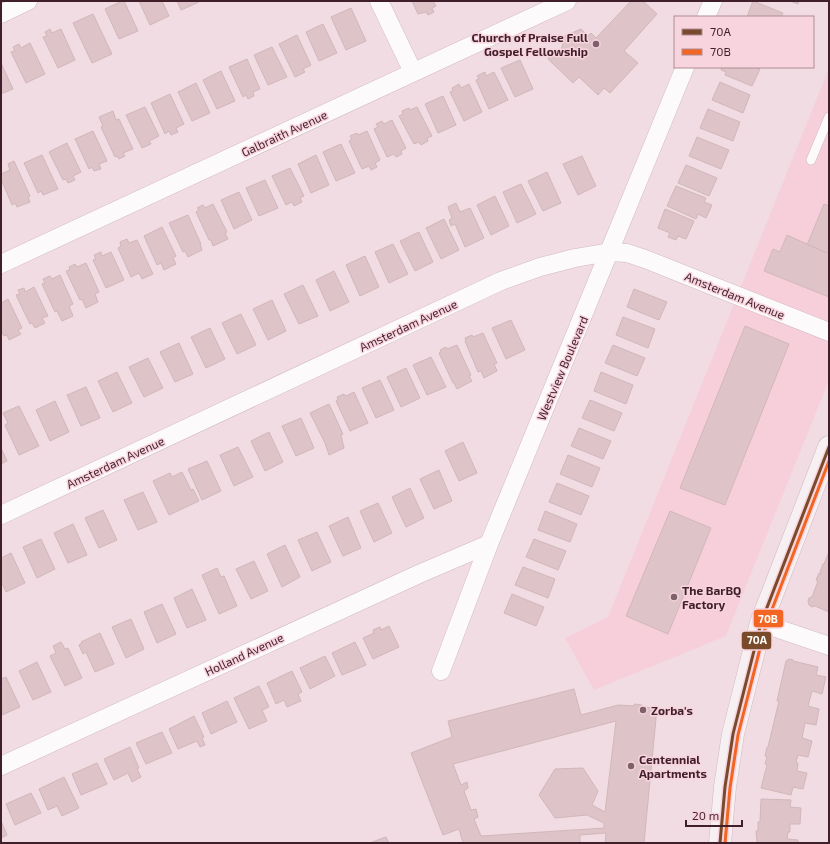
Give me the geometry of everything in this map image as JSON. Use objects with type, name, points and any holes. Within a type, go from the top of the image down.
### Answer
[{"type":"main road","points":[[720,843],[725,787],[733,734],[761,623],[829,447]]},
{"type":"street","points":[[1,14],[28,1]]},
{"type":"street","points":[[379,1],[413,72]]},
{"type":"street","name":"Galbraith Avenue","points":[[1,264],[567,1]]},
{"type":"street","points":[[706,16],[713,1]]},
{"type":"street","name":"Westview Boulevard","points":[[441,671],[489,544],[685,68]]},
{"type":"street","name":"Amsterdam Avenue","points":[[1,515],[501,281],[540,267],[575,258],[610,252],[627,253],[829,332]]},
{"type":"street","name":"Holland Avenue","points":[[1,766],[419,574],[489,544]]},
{"type":"street","points":[[761,623],[829,646]]},
{"type":"lane","points":[[811,160],[829,118]]},
{"type":"shaded area","points":[[829,68],[829,380],[726,636],[594,690],[565,638],[608,617]]},
{"type":"building","points":[[124,1],[138,31],[119,39],[105,9]]},
{"type":"building","points":[[139,1],[162,1],[169,16],[150,25]]},
{"type":"building","points":[[177,1],[199,1],[199,2],[181,10]]},
{"type":"building","points":[[412,1],[433,1],[436,6],[432,8],[434,12],[428,15],[426,12],[418,14]]},
{"type":"building","name":"Church of Praise Full Gospel Fellowship","points":[[631,1],[643,1],[657,14],[624,51],[638,63],[610,93],[604,88],[598,95],[579,77],[573,83],[548,59],[552,51],[561,50],[565,36],[581,29],[588,36],[591,33],[596,38]]},
{"type":"building","points":[[753,1],[783,13],[782,16],[747,16]]},
{"type":"building","points":[[790,1],[799,1],[798,4]]},
{"type":"building","points":[[351,8],[366,41],[346,50],[331,17]]},
{"type":"building","points":[[93,14],[112,54],[92,63],[73,23]]},
{"type":"building","points":[[323,24],[337,53],[319,61],[306,32]]},
{"type":"building","points":[[50,29],[52,33],[61,29],[75,60],[58,68],[43,37],[47,36],[45,32]]},
{"type":"building","points":[[297,35],[311,65],[303,69],[305,72],[295,77],[279,44]]},
{"type":"building","points":[[30,43],[45,74],[26,83],[11,52],[15,51],[13,47],[19,44],[21,48]]},
{"type":"building","points":[[272,47],[287,77],[268,85],[254,55]]},
{"type":"building","points":[[247,59],[260,89],[253,92],[254,96],[248,99],[246,95],[243,97],[229,67]]},
{"type":"building","points":[[520,60],[533,89],[515,97],[501,68]]},
{"type":"building","points":[[1,63],[13,89],[1,94]]},
{"type":"building","points":[[722,68],[760,69],[752,86],[725,75],[726,72],[721,70]]},
{"type":"building","points":[[221,71],[235,101],[217,109],[203,80]]},
{"type":"building","points":[[485,72],[486,76],[494,72],[508,100],[489,109],[476,80],[479,79],[477,76]]},
{"type":"building","points":[[720,82],[750,95],[743,113],[712,100]]},
{"type":"building","points":[[196,83],[210,113],[192,121],[178,92]]},
{"type":"building","points":[[459,84],[461,88],[469,84],[482,112],[464,121],[450,92],[453,91],[452,88]]},
{"type":"building","points":[[170,94],[184,124],[176,128],[178,132],[171,135],[169,131],[165,134],[151,103]]},
{"type":"building","points":[[443,96],[456,125],[438,133],[425,104]]},
{"type":"building","points":[[145,107],[159,136],[149,141],[151,144],[142,148],[126,115]]},
{"type":"building","points":[[417,107],[432,136],[427,138],[428,141],[421,145],[419,142],[414,144],[399,116],[403,114],[402,111]]},
{"type":"building","points":[[708,109],[740,122],[733,141],[700,128]]},
{"type":"building","points":[[113,111],[116,120],[119,119],[133,149],[123,153],[125,156],[119,159],[117,156],[115,157],[101,127],[103,126],[99,117]]},
{"type":"building","points":[[392,120],[406,148],[401,151],[402,154],[396,157],[394,154],[387,157],[374,129],[378,127],[376,124],[382,121],[384,124]]},
{"type":"building","points":[[93,131],[107,161],[99,164],[101,169],[94,171],[92,167],[89,169],[75,139]]},
{"type":"building","points":[[367,131],[380,160],[375,163],[377,167],[371,170],[369,166],[362,169],[349,141],[352,139],[350,136],[357,133],[358,135]]},
{"type":"building","points":[[697,137],[729,150],[721,169],[689,156]]},
{"type":"building","points":[[67,143],[81,172],[73,176],[75,180],[68,183],[66,179],[63,180],[49,152]]},
{"type":"building","points":[[341,144],[355,173],[336,181],[323,152]]},
{"type":"building","points":[[42,155],[58,189],[43,195],[41,191],[38,193],[24,163]]},
{"type":"building","points":[[316,155],[329,185],[311,193],[298,164]]},
{"type":"building","points":[[582,156],[596,186],[578,195],[563,164]]},
{"type":"building","points":[[14,161],[30,196],[28,197],[30,202],[17,207],[15,203],[12,205],[1,179],[1,174],[10,170],[8,164]]},
{"type":"building","points":[[686,165],[717,178],[709,196],[678,183]]},
{"type":"building","points":[[290,168],[304,196],[300,198],[302,202],[294,206],[292,202],[286,205],[272,176]]},
{"type":"building","points":[[547,172],[561,203],[543,211],[528,181]]},
{"type":"building","points":[[265,180],[278,208],[259,216],[246,188]]},
{"type":"building","points":[[521,184],[536,214],[517,223],[503,192]]},
{"type":"building","points":[[676,186],[706,198],[704,202],[712,205],[706,218],[698,214],[696,219],[667,206]]},
{"type":"building","points":[[239,192],[252,220],[234,229],[221,200]]},
{"type":"building","points":[[495,196],[509,226],[491,235],[477,205]]},
{"type":"building","points":[[456,203],[460,212],[470,208],[484,238],[465,247],[455,224],[451,226],[449,220],[452,218],[448,207]]},
{"type":"building","points":[[213,204],[227,232],[225,233],[228,239],[213,246],[196,212],[199,210],[197,208],[203,205],[205,208]]},
{"type":"building","points":[[824,204],[829,206],[829,254],[807,245]]},
{"type":"building","points":[[665,209],[694,221],[686,239],[678,236],[676,240],[668,237],[670,233],[658,228]]},
{"type":"building","points":[[188,215],[201,244],[202,250],[188,257],[185,251],[183,252],[169,223]]},
{"type":"building","points":[[444,219],[459,250],[441,259],[426,228]]},
{"type":"building","points":[[162,227],[176,256],[173,258],[176,264],[164,270],[161,263],[157,265],[144,236]]},
{"type":"building","points":[[419,232],[433,262],[415,271],[400,241]]},
{"type":"building","points":[[787,235],[829,254],[829,297],[764,271],[773,249],[780,252]]},
{"type":"building","points":[[127,239],[129,243],[137,240],[153,274],[142,279],[139,273],[131,277],[118,248],[121,246],[120,242]]},
{"type":"building","points":[[393,244],[408,274],[389,283],[375,252]]},
{"type":"building","points":[[101,252],[102,256],[111,252],[124,280],[106,288],[93,260],[96,259],[94,255]]},
{"type":"building","points":[[365,256],[379,287],[360,296],[346,265]]},
{"type":"building","points":[[86,263],[99,292],[95,294],[98,302],[86,308],[82,299],[80,300],[66,271],[70,270],[69,267],[75,264],[77,267]]},
{"type":"building","points":[[334,271],[349,302],[330,311],[316,280]]},
{"type":"building","points":[[60,275],[73,304],[69,306],[73,316],[62,321],[57,311],[55,312],[42,284],[45,283],[43,279],[50,276],[52,279]]},
{"type":"building","points":[[303,285],[318,316],[299,324],[284,294]]},
{"type":"building","points":[[34,287],[48,316],[42,318],[45,323],[35,328],[32,323],[30,324],[16,295],[20,294],[18,290],[24,288],[25,292]]},
{"type":"building","points":[[634,289],[667,302],[659,320],[627,307]]},
{"type":"building","points":[[8,299],[22,328],[18,330],[21,334],[9,340],[7,335],[4,336],[1,330],[1,303]]},
{"type":"building","points":[[272,300],[286,331],[268,340],[253,309]]},
{"type":"building","points":[[241,314],[256,345],[237,354],[222,323]]},
{"type":"building","points":[[623,317],[655,329],[648,348],[616,335]]},
{"type":"building","points":[[511,320],[525,350],[506,359],[492,328]]},
{"type":"building","points":[[745,326],[789,344],[725,505],[680,488]]},
{"type":"building","points":[[210,328],[225,359],[206,368],[191,337]]},
{"type":"building","points":[[483,333],[497,363],[494,364],[497,371],[484,378],[481,371],[478,372],[465,341],[465,338]]},
{"type":"building","points":[[179,343],[193,374],[175,382],[160,352]]},
{"type":"building","points":[[457,345],[471,375],[469,376],[472,381],[457,389],[439,353],[441,352],[440,350],[446,347],[447,349]]},
{"type":"building","points":[[613,345],[645,358],[637,376],[605,363]]},
{"type":"building","points":[[431,357],[446,387],[427,395],[413,365]]},
{"type":"building","points":[[148,358],[163,388],[144,397],[129,367]]},
{"type":"building","points":[[406,368],[420,398],[401,407],[387,377]]},
{"type":"building","points":[[117,372],[132,403],[113,412],[98,381]]},
{"type":"building","points":[[601,372],[633,385],[626,404],[594,391]]},
{"type":"building","points":[[380,380],[394,410],[376,418],[362,388]]},
{"type":"building","points":[[86,387],[100,418],[81,426],[67,395]]},
{"type":"building","points":[[354,392],[368,423],[350,431],[336,401],[338,400],[337,397],[344,394],[346,396]]},
{"type":"building","points":[[590,400],[622,413],[614,431],[582,418]]},
{"type":"building","points":[[55,401],[69,432],[50,441],[36,410]]},
{"type":"building","points":[[329,404],[343,434],[341,435],[344,448],[329,455],[325,443],[310,413]]},
{"type":"building","points":[[19,406],[39,446],[19,455],[5,425],[8,423],[3,413]]},
{"type":"building","points":[[301,418],[314,448],[296,456],[282,426]]},
{"type":"building","points":[[579,428],[611,441],[603,459],[571,446]]},
{"type":"building","points":[[269,432],[283,462],[265,471],[251,441]]},
{"type":"building","points":[[463,442],[477,473],[459,481],[445,451]]},
{"type":"building","points":[[238,447],[253,477],[234,486],[220,455]]},
{"type":"building","points":[[1,448],[7,461],[1,464]]},
{"type":"building","points":[[568,455],[600,468],[592,487],[560,474]]},
{"type":"building","points":[[207,461],[221,491],[202,500],[188,469]]},
{"type":"building","points":[[439,470],[452,501],[434,509],[420,479]]},
{"type":"building","points":[[182,472],[191,490],[193,489],[199,501],[169,515],[153,481],[170,473],[172,477]]},
{"type":"building","points":[[557,483],[589,496],[581,515],[549,502]]},
{"type":"building","points":[[410,488],[424,518],[406,527],[392,497]]},
{"type":"building","points":[[143,492],[157,522],[138,530],[124,500]]},
{"type":"building","points":[[378,503],[392,533],[374,542],[360,511]]},
{"type":"building","points":[[103,510],[117,540],[99,548],[85,518]]},
{"type":"building","points":[[545,511],[577,524],[570,542],[538,530]]},
{"type":"building","points":[[670,511],[711,528],[668,634],[626,616]]},
{"type":"building","points":[[348,517],[361,548],[343,556],[329,526]]},
{"type":"building","points":[[73,524],[87,555],[68,563],[54,533]]},
{"type":"building","points":[[317,532],[331,562],[312,571],[298,540]]},
{"type":"building","points":[[41,539],[55,569],[37,578],[23,547]]},
{"type":"building","points":[[534,539],[566,551],[558,570],[526,557]]},
{"type":"building","points":[[285,545],[300,577],[282,587],[267,554]]},
{"type":"building","points":[[829,552],[829,612],[815,606],[812,607],[809,605],[808,601],[809,598],[812,597],[818,581],[816,580],[819,573],[821,574],[820,572]]},
{"type":"building","points":[[11,553],[25,583],[6,592],[1,581],[1,558]]},
{"type":"building","points":[[254,561],[268,591],[251,599],[236,569]]},
{"type":"building","points":[[523,567],[555,579],[548,598],[515,585]]},
{"type":"building","points":[[217,568],[221,577],[224,576],[237,606],[219,614],[202,575]]},
{"type":"building","points":[[192,589],[206,620],[187,628],[174,598]]},
{"type":"building","points":[[512,594],[544,607],[536,626],[504,613]]},
{"type":"building","points":[[162,604],[176,634],[157,643],[144,612]]},
{"type":"building","points":[[131,619],[144,649],[126,658],[112,627]]},
{"type":"building","points":[[389,626],[399,647],[373,659],[363,638],[374,633],[373,630],[380,627],[381,630]]},
{"type":"building","points":[[100,633],[114,664],[95,672],[86,652],[83,654],[79,645],[82,643],[81,642]]},
{"type":"building","points":[[61,642],[65,649],[68,648],[82,678],[65,686],[50,656],[56,653],[53,646]]},
{"type":"building","points":[[355,642],[366,665],[342,675],[332,653]]},
{"type":"building","points":[[325,656],[335,676],[310,689],[300,668]]},
{"type":"building","points":[[789,659],[818,667],[816,675],[826,677],[822,694],[812,691],[808,706],[819,709],[816,725],[805,723],[802,738],[812,741],[808,757],[798,755],[796,762],[798,763],[797,771],[807,773],[803,789],[793,787],[791,795],[761,788],[767,765],[765,764],[767,757],[765,756],[779,701],[777,701],[786,661]]},
{"type":"building","points":[[37,662],[51,692],[33,700],[19,671]]},
{"type":"building","points":[[292,671],[302,692],[298,694],[301,701],[287,707],[284,700],[276,704],[267,683]]},
{"type":"building","points":[[6,677],[20,707],[2,715],[1,679]]},
{"type":"building","points":[[259,686],[269,707],[262,710],[267,721],[249,729],[234,698]]},
{"type":"building","name":"Centennial Apartments","points":[[574,689],[581,715],[618,705],[634,706],[634,704],[642,705],[642,707],[657,708],[644,843],[605,843],[606,833],[580,835],[580,843],[463,843],[459,829],[443,835],[411,753],[452,737],[448,721]],"holes":[[[616,721],[605,812],[592,805],[598,791],[583,768],[555,769],[539,795],[555,818],[587,815],[604,823],[604,828],[481,836],[474,819],[478,817],[476,809],[471,810],[464,791],[468,788],[467,782],[461,785],[453,764]]]},
{"type":"building","points":[[227,701],[237,722],[211,734],[202,713]]},
{"type":"building","points":[[194,716],[204,737],[202,738],[205,745],[200,747],[197,741],[178,749],[169,729]]},
{"type":"building","points":[[162,732],[172,753],[146,764],[136,743]]},
{"type":"building","points":[[130,747],[139,768],[137,769],[141,777],[132,782],[128,773],[114,780],[104,759]]},
{"type":"building","points":[[97,763],[107,784],[81,795],[72,774]]},
{"type":"building","points":[[64,777],[79,808],[62,816],[57,806],[48,810],[39,789]]},
{"type":"building","points":[[31,793],[41,813],[15,825],[6,804]]},
{"type":"building","points":[[761,799],[791,800],[790,807],[801,808],[800,824],[790,824],[790,832],[788,832],[787,839],[798,840],[798,843],[757,843],[756,831],[758,831],[758,822],[760,822]]},
{"type":"building","points":[[1,821],[7,835],[1,838]]},
{"type":"building","points":[[386,837],[389,843],[370,843],[380,839]]},
{"type":"transit line","name":"70A","points":[[720,843],[725,787],[733,734],[761,623],[829,447]]},
{"type":"transit line","name":"70B","points":[[725,843],[730,788],[738,735],[766,625],[829,461]]},
{"type":"place","name":"Church of Praise Full Gospel Fellowship","points":[[596,44]]},
{"type":"place","name":"The BarBQ Factory","points":[[674,597]]},
{"type":"place","name":"Zorba's","points":[[643,710]]},
{"type":"place","name":"Centennial Apartments","points":[[631,766]]}]
